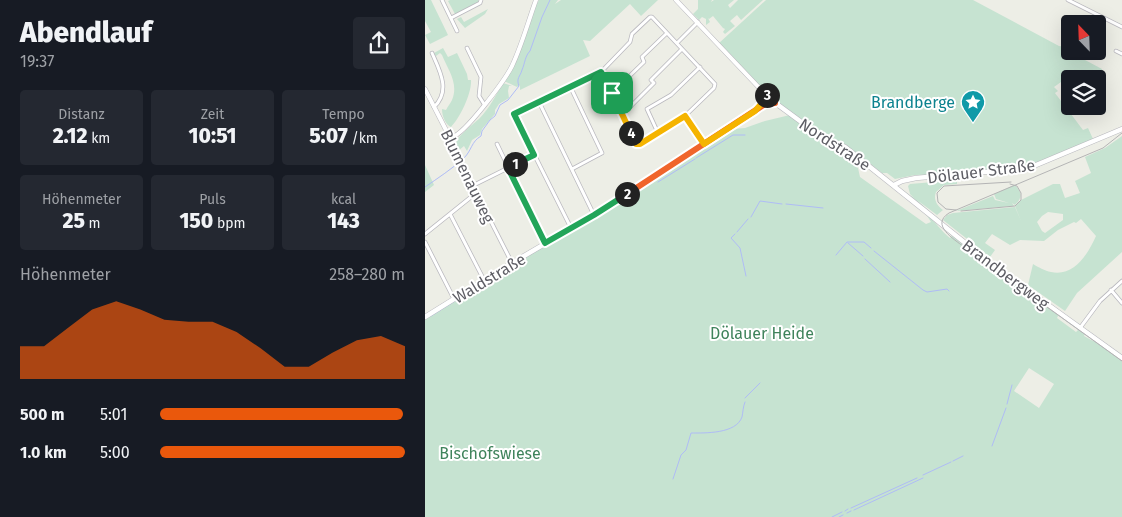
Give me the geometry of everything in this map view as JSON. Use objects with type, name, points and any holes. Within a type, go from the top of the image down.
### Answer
[{"type":"main road","points":[[764,96],[761,100],[766,102]]},
{"type":"main road","name":"Nordstraße","points":[[764,96],[766,102],[775,103],[819,136],[845,147],[894,185]]},
{"type":"main road","name":"Waldstraße","points":[[425,317],[594,215],[766,102]]},
{"type":"main road","name":"Dölauer Straße","points":[[894,185],[916,178],[1029,168],[1122,129]]},
{"type":"main road","name":"Brandbergweg","points":[[894,185],[978,254],[1122,358]]},
{"type":"street","points":[[443,0],[457,31]]},
{"type":"street","points":[[451,18],[479,3],[481,0]]},
{"type":"street","points":[[452,137],[465,129],[512,65],[536,0]]},
{"type":"street","name":"Nordstraße","points":[[676,0],[760,88],[764,96]]},
{"type":"street","points":[[1068,0],[1122,27]]},
{"type":"street","points":[[571,228],[514,114],[601,72],[630,42],[632,34],[650,17],[713,81],[714,88],[685,116],[638,145],[601,72]]},
{"type":"street","points":[[677,43],[697,22]]},
{"type":"street","points":[[612,93],[643,62],[641,57],[667,33]]},
{"type":"street","points":[[467,48],[481,76],[479,95],[485,104]]},
{"type":"street","points":[[622,115],[655,83],[651,80],[682,49]]},
{"type":"street","points":[[1116,52],[1122,54]]},
{"type":"street","points":[[432,53],[440,69],[444,87],[440,99],[434,107]]},
{"type":"street","points":[[658,133],[647,109],[671,95],[700,67]]},
{"type":"street","points":[[571,86],[601,151],[601,153],[572,169]]},
{"type":"street","name":"Blumenauweg","points":[[425,89],[447,134],[452,137],[453,145],[460,161],[512,263]]},
{"type":"street","points":[[539,102],[594,215]]},
{"type":"street","points":[[685,116],[704,144]]},
{"type":"street","points":[[497,144],[545,243]]},
{"type":"street","points":[[473,186],[534,155]]},
{"type":"street","points":[[425,234],[476,193]]},
{"type":"street","points":[[450,214],[484,280]]},
{"type":"street","points":[[425,242],[454,299]]},
{"type":"street","points":[[1080,328],[1100,302],[1122,281]]},
{"type":"street","points":[[1111,290],[1122,303]]},
{"type":"green space","points":[[425,0],[431,0],[448,35],[430,44],[425,35],[431,32],[425,21]]},
{"type":"green space","points":[[478,0],[479,2],[455,14],[448,1]]},
{"type":"green space","points":[[539,0],[558,0],[555,4],[561,0],[658,0],[641,16],[630,4],[590,41],[583,40],[590,56],[520,90],[520,85],[517,87],[504,81],[530,24],[533,10]]},
{"type":"green space","points":[[698,0],[712,0],[711,2],[714,0],[734,0],[728,5],[730,8],[738,0],[763,0],[741,20],[737,15],[730,21],[735,26],[725,34],[723,32],[725,29],[713,16],[708,18],[710,22],[706,25],[706,19],[702,17],[699,20],[693,14],[698,9]]},
{"type":"green space","points":[[766,0],[973,0],[1061,46],[1061,60],[1085,60],[1102,69],[1061,70],[1061,82],[1054,87],[1058,91],[1055,93],[1061,101],[1061,115],[1072,115],[1083,130],[1088,128],[1093,139],[1034,167],[956,174],[915,175],[895,179],[887,173],[882,173],[846,145],[822,136],[773,100],[718,44]]},
{"type":"green space","points":[[488,9],[485,14],[465,28],[457,19],[461,17],[464,22]]},
{"type":"green space","points":[[443,48],[448,57],[457,53],[468,80],[471,80],[470,92],[465,105],[451,127],[444,120],[442,109],[446,110],[452,100],[454,94],[453,82],[442,55],[440,53],[436,56],[434,53]]},
{"type":"green space","points":[[503,83],[512,86],[509,86],[509,98],[499,104],[495,114],[482,129],[480,135],[472,140],[467,151],[464,146],[458,151],[457,140],[483,115]]},
{"type":"green space","name":"Dölauer Heide","points":[[790,115],[858,168],[860,177],[926,224],[931,222],[926,214],[950,238],[952,236],[944,228],[976,254],[972,251],[971,253],[976,257],[978,256],[1038,299],[1037,301],[1046,308],[1048,306],[1059,314],[1057,318],[1076,332],[1079,329],[1085,333],[1084,336],[1094,340],[1122,360],[1122,517],[425,517],[425,318],[510,265],[595,216],[732,129],[745,128]],"holes":[[[1029,368],[1054,384],[1039,408],[1014,391]]]},
{"type":"green space","points":[[1122,136],[1122,252],[1077,293],[1065,311],[1028,285],[1033,264],[1046,271],[1059,273],[1073,268],[1084,257],[1096,236],[1081,219],[1058,230],[1044,241],[1020,240],[1010,245],[992,234],[985,243],[995,250],[990,257],[943,220],[947,215],[953,213],[1015,207],[1021,221],[1015,206],[1021,200],[1053,184],[1060,184],[1065,198],[1080,193],[1075,181],[1091,173],[1085,157],[1105,148]],"holes":[[[1048,212],[1063,214],[1063,220],[1045,233],[1037,222]]]},
{"type":"green space","points":[[425,165],[434,185],[425,192]]},
{"type":"green space","points":[[957,180],[957,184],[944,185],[936,192],[936,202],[943,210],[937,215],[917,200],[938,219],[901,189],[914,198],[910,194],[908,186],[910,184]]},
{"type":"green space","points":[[1014,185],[1021,194],[1015,205],[1012,203],[1014,206],[956,211],[993,196],[995,200],[1009,203],[996,199],[994,194]]},
{"type":"waterway","points":[[425,187],[464,158],[475,141],[481,136],[482,131],[490,120],[495,116],[500,105],[508,100],[519,86],[518,81],[526,57],[550,0]]},
{"type":"waterway","points":[[696,158],[733,135],[745,135]]},
{"type":"waterway","points":[[658,182],[695,159]]},
{"type":"waterway","points":[[597,216],[679,164]]},
{"type":"waterway","points":[[751,217],[760,201],[782,204]]},
{"type":"waterway","points":[[786,204],[823,208]]},
{"type":"waterway","points":[[573,230],[596,217]]},
{"type":"waterway","points":[[737,232],[748,219]]},
{"type":"waterway","points":[[735,234],[731,238],[740,248],[746,276]]},
{"type":"waterway","points":[[547,245],[563,235]]},
{"type":"waterway","points":[[836,255],[847,242],[864,242],[871,248]]},
{"type":"waterway","points":[[848,243],[863,256]]},
{"type":"waterway","points":[[514,264],[545,246]]},
{"type":"waterway","points":[[874,251],[923,290],[927,292],[947,289],[949,291]]},
{"type":"waterway","points":[[865,259],[890,282]]},
{"type":"waterway","points":[[431,316],[511,266]]},
{"type":"waterway","points":[[745,398],[760,383]]},
{"type":"waterway","points":[[1007,404],[1012,385]]},
{"type":"waterway","points":[[673,479],[681,455],[686,450],[691,433],[727,430],[733,427],[739,423],[742,417],[745,402]]},
{"type":"waterway","points":[[992,446],[1006,408]]},
{"type":"waterway","points":[[953,461],[963,456]]},
{"type":"waterway","points":[[923,475],[951,462]]},
{"type":"waterway","points":[[851,508],[917,478]]},
{"type":"waterway","points":[[854,510],[923,478]]},
{"type":"waterway","points":[[847,513],[851,511]]},
{"type":"waterway","points":[[832,517],[842,512]]},
{"type":"waterway","points":[[839,517],[843,515]]},
{"type":"tram line","points":[[1122,133],[1103,148],[949,213],[942,222],[946,232],[955,240],[1122,361]]},
{"type":"tram line","points":[[956,210],[946,209],[938,202],[937,193],[944,186],[1011,182]]},
{"type":"tram line","points":[[961,211],[1015,206],[1021,200],[1021,193],[1017,186],[1010,184]]},
{"type":"place","name":"Brandberge","points":[[973,123]]},
{"type":"route","points":[[601,72],[612,93],[638,145],[685,116],[704,144],[755,111],[762,103],[761,97],[768,96],[775,103],[765,104],[761,108],[594,215],[545,243],[508,168],[534,155],[514,114],[601,72]]},
{"type":"park label","name":"Bischofswiese","points":[[490,453]]}]
